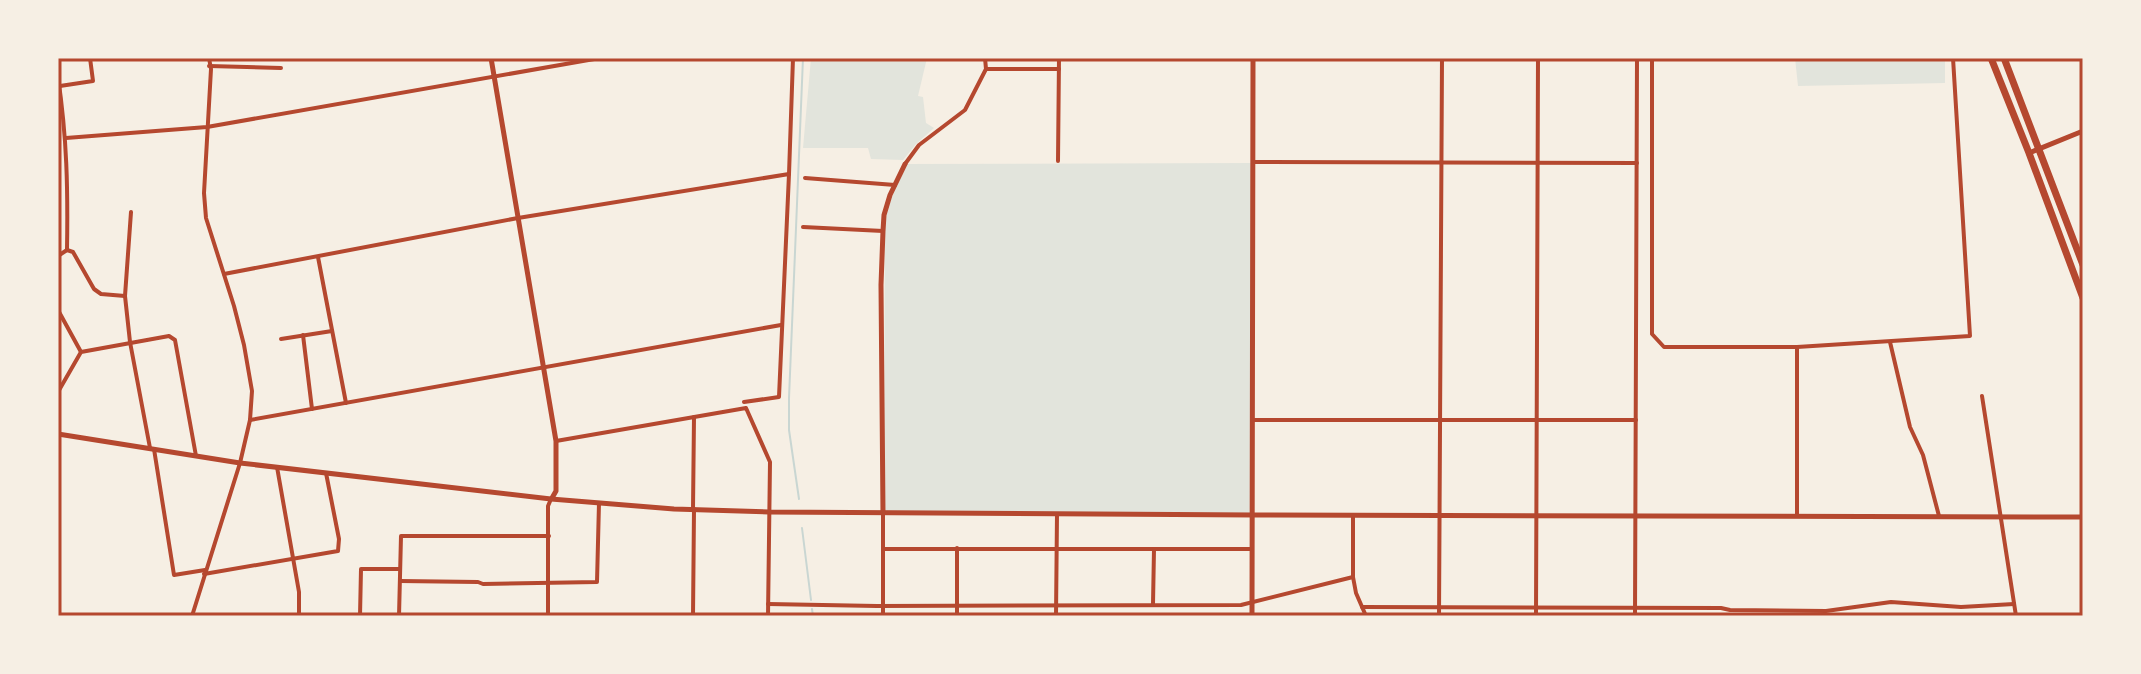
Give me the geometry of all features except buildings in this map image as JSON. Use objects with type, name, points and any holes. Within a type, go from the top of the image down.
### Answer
[{"type":"highway","points":[[1991,58],[2083,298]]},
{"type":"highway","points":[[2004,58],[2083,265]]},
{"type":"street","points":[[59,87],[93,81],[90,58]]},
{"type":"street","points":[[192,616],[240,463],[250,420],[252,391],[224,274],[206,218],[204,193],[209,58]]},
{"type":"street","points":[[491,58],[556,441],[556,491],[548,506],[548,616]]},
{"type":"street","points":[[66,138],[207,127],[600,58]]},
{"type":"street","points":[[744,402],[779,397],[793,58]]},
{"type":"street","points":[[883,616],[881,285],[884,215],[905,164],[919,145],[965,110],[986,69],[985,58]]},
{"type":"street","points":[[1058,161],[1059,58]]},
{"type":"street","points":[[1252,616],[1253,58]]},
{"type":"street","points":[[1439,616],[1442,58]]},
{"type":"street","points":[[1536,616],[1538,58]]},
{"type":"street","points":[[1635,616],[1637,58]]},
{"type":"street","points":[[1652,58],[1652,334],[1664,347],[1797,347],[1970,336],[1953,58]]},
{"type":"street","points":[[209,66],[281,68]]},
{"type":"street","points":[[986,69],[1059,69]]},
{"type":"street","points":[[58,77],[66,138],[67,250]]},
{"type":"street","points":[[2029,153],[2083,131]]},
{"type":"street","points":[[1253,162],[1637,163]]},
{"type":"street","points":[[224,274],[518,218],[789,174]]},
{"type":"street","points":[[805,178],[895,185]]},
{"type":"street","points":[[58,181],[68,181]]},
{"type":"street","points":[[131,212],[125,296],[130,342],[174,575],[338,551],[339,539],[326,473]]},
{"type":"street","points":[[803,227],[883,231]]},
{"type":"street","points":[[58,256],[67,250]]},
{"type":"street","points":[[67,250],[73,252],[94,289],[101,294],[125,296]]},
{"type":"street","points":[[318,257],[346,403]]},
{"type":"street","points":[[58,310],[81,352]]},
{"type":"street","points":[[250,420],[781,325]]},
{"type":"street","points":[[281,339],[332,331]]},
{"type":"street","points":[[303,335],[312,409]]},
{"type":"street","points":[[58,392],[81,352],[169,336],[175,340],[196,456]]},
{"type":"street","points":[[1890,342],[1910,427],[1923,455],[1939,517]]},
{"type":"street","points":[[1797,347],[1797,516]]},
{"type":"street","points":[[1982,396],[2016,616]]},
{"type":"street","points":[[556,441],[746,408],[770,462],[768,616]]},
{"type":"street","points":[[693,616],[694,417]]},
{"type":"street","points":[[1253,420],[1636,420]]},
{"type":"street","points":[[58,434],[240,463],[551,499],[694,509],[883,513],[2083,517]]},
{"type":"street","points":[[277,467],[299,592],[299,616]]},
{"type":"street","points":[[400,581],[483,584],[597,582],[599,503]]},
{"type":"street","points":[[1056,616],[1057,514]]},
{"type":"street","points":[[1353,515],[1353,577],[1366,616]]},
{"type":"street","points":[[399,616],[401,536],[549,536]]},
{"type":"street","points":[[957,548],[957,616]]},
{"type":"street","points":[[883,549],[1252,549]]},
{"type":"street","points":[[1153,604],[1154,549]]},
{"type":"street","points":[[360,616],[361,569],[399,569]]},
{"type":"street","points":[[768,604],[1241,605],[1353,577]]},
{"type":"street","points":[[1362,607],[1826,611],[1891,602],[1961,607],[2014,604]]},
{"type":"shaded area","points":[[811,58],[927,58],[918,96],[923,97],[926,123],[934,128],[903,160],[871,159],[868,148],[803,148]]},
{"type":"shaded area","points":[[1795,58],[1945,58],[1945,83],[1798,86]]},
{"type":"shaded area","points":[[1252,163],[1251,514],[884,512],[885,215],[905,164]]},
{"type":"waterway","points":[[799,499],[789,430],[789,398],[803,58]]},
{"type":"waterway","points":[[802,528],[811,600]]},
{"type":"waterway","points":[[812,609],[813,616]]}]
